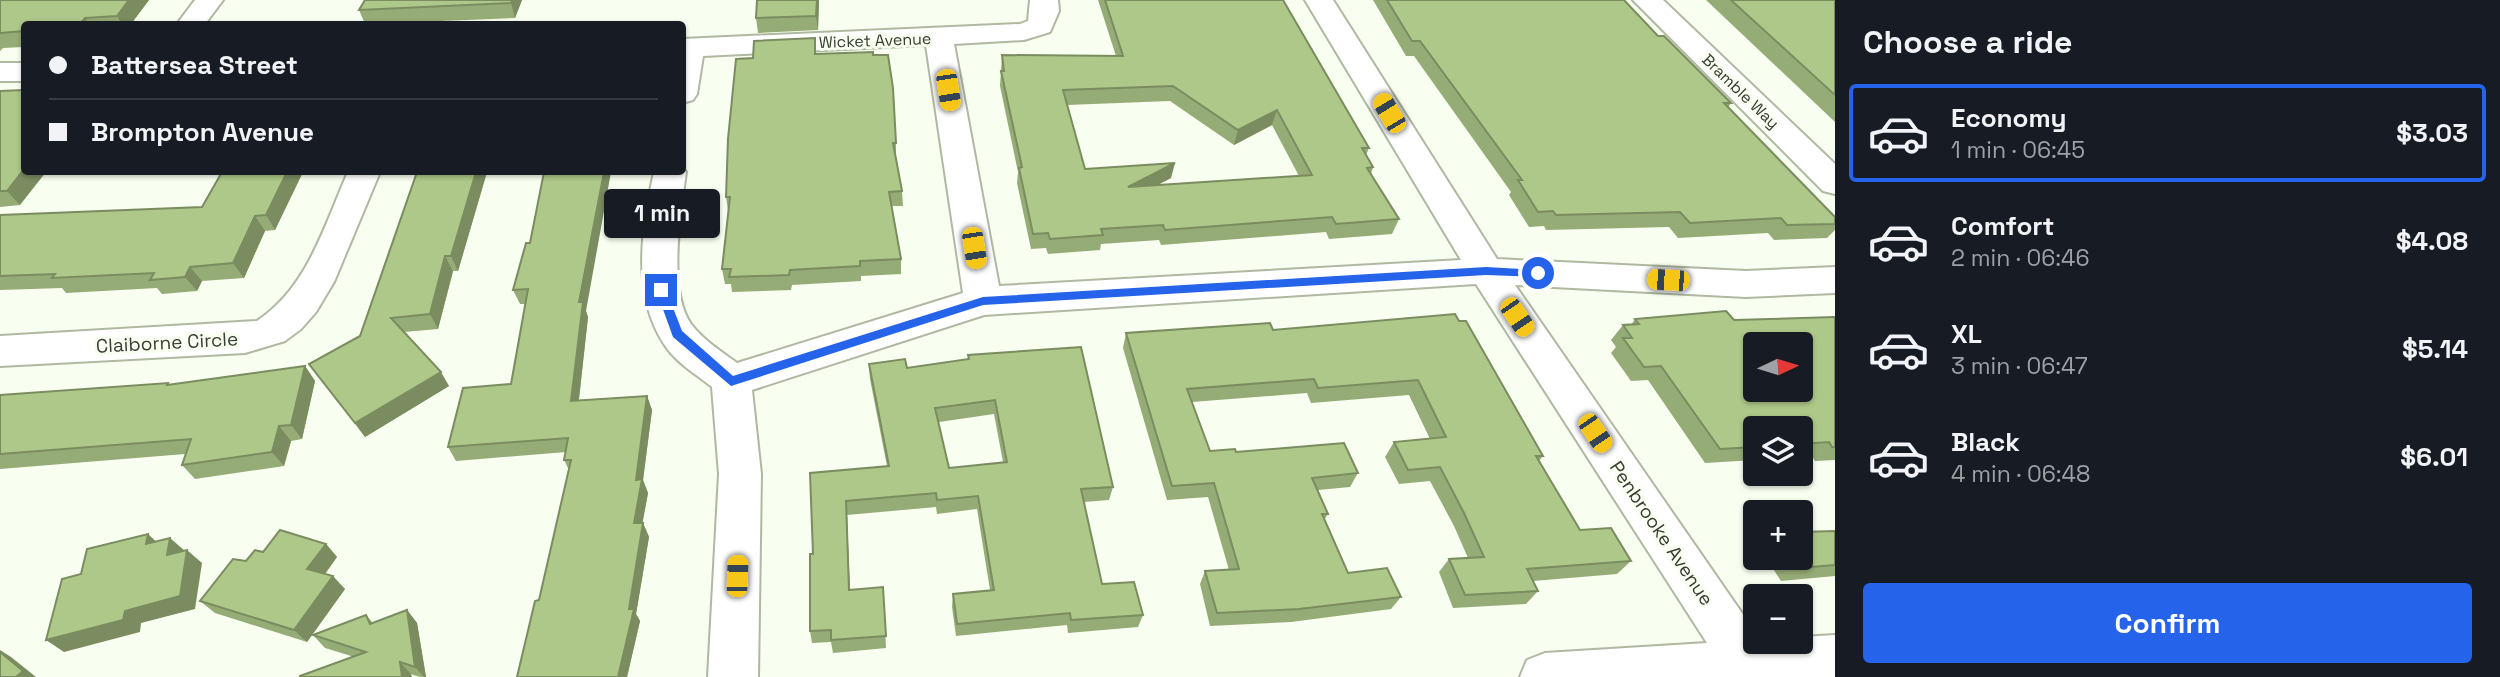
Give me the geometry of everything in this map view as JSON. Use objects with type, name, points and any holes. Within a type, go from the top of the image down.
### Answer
[{"type":"street","points":[[193,21],[209,0]]},
{"type":"street","name":"Wicket Avenue","points":[[686,47],[939,37],[1032,29],[1040,26],[1045,11],[1044,0]]},
{"type":"street","name":"Penbrooke Avenue","points":[[1319,0],[1486,271],[1753,670]]},
{"type":"street","name":"Bramble Way","points":[[1647,0],[1835,183]]},
{"type":"street","points":[[939,37],[983,301]]},
{"type":"street","points":[[0,72],[21,72]]},
{"type":"street","name":"Claiborne Circle","points":[[0,351],[245,338],[272,331],[295,312],[313,287],[363,175]]},
{"type":"street","points":[[670,175],[661,230],[661,290],[677,334],[731,381],[740,474],[733,677]]},
{"type":"street","points":[[731,381],[983,301],[1486,271],[1746,284],[1835,280]]},
{"type":"street","points":[[1545,677],[1753,670],[1835,659]]},
{"type":"building","points":[[0,0],[129,0],[117,16],[85,18],[82,21],[21,21],[21,31],[0,33]]},
{"type":"building","points":[[365,0],[512,0],[511,3],[359,10]]},
{"type":"building","points":[[757,0],[817,0],[816,16],[756,18]]},
{"type":"building","points":[[1105,0],[1283,0],[1369,148],[1362,148],[1373,167],[1367,168],[1399,219],[1336,224],[1332,217],[1165,230],[1163,225],[1101,229],[1103,235],[1050,239],[1048,233],[1033,234],[1019,168],[1022,167],[1001,71],[1004,71],[1002,55],[1123,56]],"holes":[[[1173,86],[1238,130],[1277,110],[1312,175],[1128,187],[1175,163],[1085,169],[1063,90]]]},
{"type":"building","points":[[1387,0],[1624,0],[1658,36],[1664,36],[1731,103],[1724,103],[1835,217],[1835,224],[1787,225],[1781,218],[1690,223],[1680,212],[1556,215],[1553,211],[1538,212],[1518,180],[1522,180],[1420,41],[1412,41]]},
{"type":"building","points":[[1731,0],[1835,0],[1835,95]]},
{"type":"building","points":[[815,38],[815,54],[873,52],[873,55],[888,55],[893,88],[896,143],[893,143],[902,191],[889,192],[901,259],[860,261],[860,266],[790,270],[789,275],[729,277],[731,269],[722,269],[730,197],[726,197],[728,139],[736,59],[753,58],[754,41]]},
{"type":"building","points":[[21,90],[21,173],[7,191],[0,191],[0,91]]},
{"type":"building","points":[[220,175],[286,175],[266,215],[255,216],[233,263],[190,267],[185,277],[150,280],[154,273],[52,278],[55,274],[0,276],[0,215],[202,207]]},
{"type":"building","points":[[416,175],[475,175],[451,256],[445,256],[430,314],[391,318],[441,372],[355,423],[309,364],[360,336]]},
{"type":"building","points":[[543,175],[603,175],[579,302],[583,302],[571,401],[647,396],[636,480],[642,479],[634,523],[643,523],[629,609],[634,609],[618,677],[517,677],[535,601],[539,600],[571,460],[564,460],[568,438],[448,447],[463,388],[511,384],[528,289],[513,290],[526,243],[530,243]]},
{"type":"building","points":[[1726,311],[1734,320],[1835,317],[1835,447],[1829,442],[1813,443],[1813,416],[1743,416],[1743,448],[1720,449],[1661,366],[1644,367],[1623,338],[1632,338],[1623,325],[1639,324],[1635,319]]},
{"type":"building","points":[[1455,314],[1459,321],[1466,321],[1543,456],[1536,456],[1580,530],[1611,528],[1631,561],[1527,569],[1538,591],[1465,595],[1449,559],[1484,557],[1464,513],[1440,467],[1408,470],[1394,442],[1446,437],[1418,380],[1318,388],[1314,379],[1187,389],[1210,451],[1235,449],[1236,452],[1344,443],[1358,473],[1312,478],[1328,514],[1322,514],[1348,573],[1387,568],[1401,597],[1299,609],[1217,613],[1205,571],[1239,569],[1214,483],[1172,486],[1126,333],[1270,323],[1273,330]]},
{"type":"building","points":[[1081,347],[1113,487],[1081,489],[1102,584],[1134,582],[1143,615],[1071,620],[1070,613],[957,624],[953,594],[994,590],[978,496],[937,500],[936,493],[846,501],[849,590],[883,587],[886,636],[831,640],[831,630],[810,631],[810,554],[813,554],[810,473],[889,466],[869,364],[905,359],[907,368],[969,359],[968,355]],"holes":[[[995,400],[1007,462],[949,468],[935,408]]]},
{"type":"building","points":[[305,366],[291,425],[279,426],[272,452],[182,465],[191,439],[0,454],[0,395],[168,383],[167,385]]},
{"type":"building","points":[[280,530],[326,544],[307,569],[333,576],[294,630],[200,601],[233,559],[246,561],[255,550],[263,552]]},
{"type":"building","points":[[1835,531],[1835,565],[1813,567],[1813,532]]},
{"type":"building","points":[[148,534],[146,544],[170,538],[167,555],[187,550],[180,596],[125,611],[123,620],[46,640],[62,579],[81,574],[87,549]]},
{"type":"building","points":[[407,610],[415,667],[400,662],[402,677],[300,677],[366,652],[313,635],[366,615],[370,624]]},
{"type":"building","points":[[0,652],[23,671],[16,677],[0,677]]},
{"type":"route","points":[[661,290],[677,334],[731,381],[983,301],[1486,271],[1538,273]]}]
